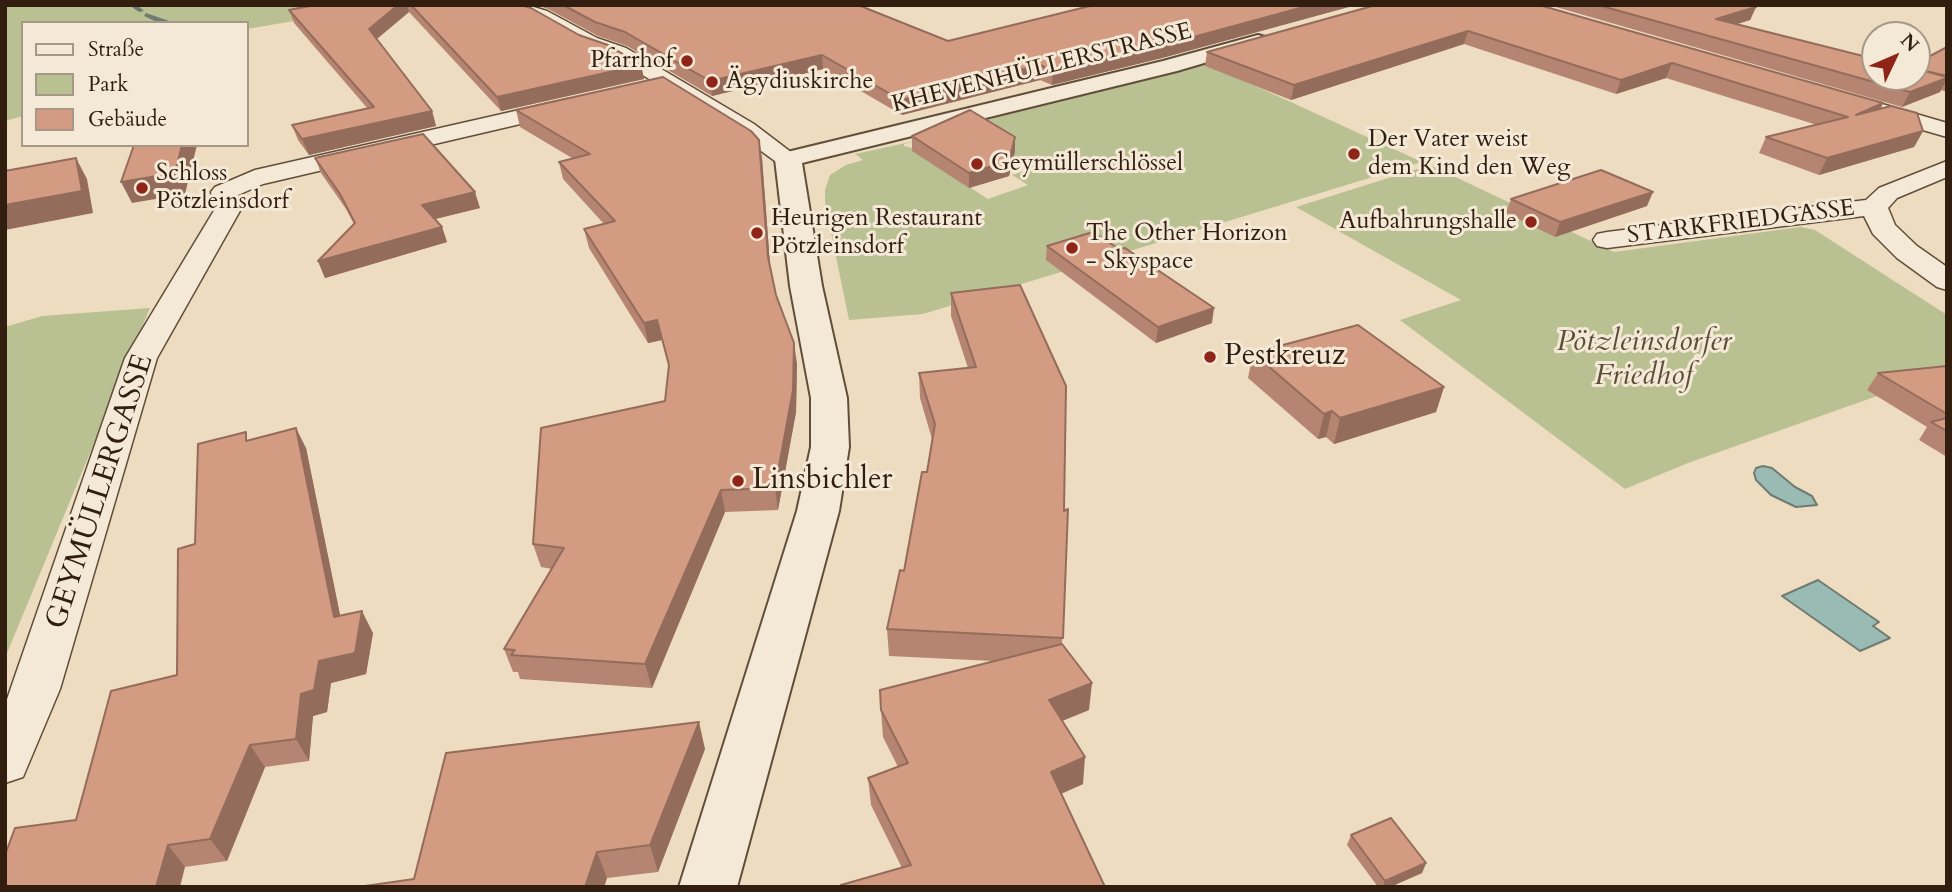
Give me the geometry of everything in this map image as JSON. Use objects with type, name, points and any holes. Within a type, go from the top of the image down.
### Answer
[{"type":"street","points":[[507,5],[541,15],[590,41],[619,52],[746,129],[788,159],[806,286],[829,398],[831,447],[818,511],[708,887]]},
{"type":"street","name":"KHEVENHÜLLERSTRASSE","points":[[788,159],[1169,66],[1285,34]]},
{"type":"street","points":[[634,91],[671,82]]},
{"type":"street","name":"GEYMÜLLERGASSE","points":[[5,762],[36,689],[141,358],[228,209],[224,192],[255,177],[595,100]]},
{"type":"street","points":[[1858,104],[1947,130]]},
{"type":"street","name":"STARKFRIEDGASSE","points":[[1607,240],[1874,208],[1888,193],[1947,168]]},
{"type":"street","name":"STARKFRIEDGASSE","points":[[1874,208],[1883,228],[1899,244],[1947,281]]},
{"type":"green space","points":[[5,5],[323,5],[329,15],[248,29],[248,21],[21,21],[21,117],[5,121]]},
{"type":"green space","points":[[1203,62],[1422,162],[923,314],[849,320],[825,203],[825,190],[830,175],[846,165],[863,160],[855,154],[924,139],[904,146],[916,149],[913,151],[988,199],[1028,185],[1012,175],[1031,169],[952,128]]},
{"type":"green space","name":"Pötzleinsdorfer Friedhof","points":[[1430,165],[1614,252],[1801,227],[1815,230],[1947,315],[1947,376],[1877,396],[1688,463],[1625,489],[1400,320],[1461,300],[1296,207]]},
{"type":"green space","points":[[150,308],[5,658],[5,327],[42,316]]},
{"type":"water","points":[[1756,468],[1772,468],[1795,487],[1812,496],[1817,505],[1796,507],[1771,495],[1756,480],[1754,473]]},
{"type":"water","points":[[1818,580],[1879,622],[1873,626],[1890,638],[1860,651],[1782,596]]},
{"type":"building","points":[[315,5],[398,5],[369,29],[432,111],[302,139],[292,125],[374,107],[289,10]]},
{"type":"building","points":[[411,5],[520,5],[531,8],[579,35],[608,45],[641,65],[497,97]]},
{"type":"building","points":[[563,5],[858,5],[948,41],[1094,5],[1311,5],[1164,45],[1053,71],[1040,65],[901,100],[822,55],[710,81],[625,32],[595,22]]},
{"type":"building","points":[[1376,5],[1539,5],[1883,103],[1856,115],[1891,106],[1917,113],[1923,131],[1827,158],[1766,137],[1848,117],[1672,63],[1621,80],[1468,31],[1294,85],[1207,52]]},
{"type":"building","points":[[1598,5],[1749,5],[1756,7],[1716,19],[1861,55],[1861,78]]},
{"type":"building","points":[[1947,47],[1947,76],[1931,72],[1931,56]]},
{"type":"building","points":[[1931,73],[1947,78],[1931,84]]},
{"type":"building","points":[[663,77],[751,131],[759,140],[768,257],[776,295],[794,343],[793,390],[775,488],[721,490],[645,664],[511,655],[515,650],[504,649],[564,548],[533,544],[541,428],[665,401],[669,365],[657,320],[644,323],[584,229],[615,221],[559,162],[590,154],[516,110]]},
{"type":"building","points":[[970,110],[1015,137],[1009,161],[969,173],[912,136]]},
{"type":"building","points":[[423,134],[475,192],[422,205],[442,227],[318,261],[355,223],[340,194],[315,158]]},
{"type":"building","points":[[133,147],[182,147],[175,173],[121,182]]},
{"type":"building","points":[[76,158],[82,191],[5,205],[5,171]]},
{"type":"building","points":[[1601,170],[1653,192],[1560,222],[1511,199]]},
{"type":"building","points":[[1093,232],[1119,249],[1125,248],[1214,308],[1158,327],[1047,246]]},
{"type":"building","points":[[1020,285],[1066,386],[1064,511],[1068,509],[1063,638],[887,629],[900,570],[904,571],[922,472],[927,472],[935,424],[919,373],[976,367],[951,293]]},
{"type":"building","points":[[1358,325],[1444,387],[1340,418],[1332,411],[1324,414],[1253,353]]},
{"type":"building","points":[[1947,366],[1947,414],[1878,373]]},
{"type":"building","points":[[1947,418],[1947,431],[1931,422]]},
{"type":"building","points":[[296,428],[334,617],[362,611],[355,653],[319,661],[314,690],[301,694],[296,739],[250,745],[210,839],[168,845],[156,887],[5,887],[5,855],[15,828],[76,820],[111,691],[177,675],[178,549],[195,544],[198,444],[246,432],[246,441]]},
{"type":"building","points":[[1062,644],[1092,683],[1049,700],[1085,757],[1051,772],[1105,887],[841,887],[911,865],[868,778],[908,763],[881,710],[880,690]]},
{"type":"building","points":[[699,722],[650,845],[597,852],[585,887],[358,887],[414,879],[446,753]]},
{"type":"building","points":[[1391,818],[1426,863],[1385,881],[1351,835]]},
{"type":"waterway","points":[[132,5],[141,11]]},
{"type":"waterway","points":[[146,15],[161,21]]},
{"type":"place","name":"Pfarrhof","points":[[687,61]]},
{"type":"place","name":"Ägydiuskirche","points":[[712,82]]},
{"type":"place","name":"Der Vater weist dem Kind den Weg","points":[[1354,154]]},
{"type":"place","name":"Geymüllerschlössel","points":[[977,164]]},
{"type":"place","name":"Schloss Pötzleinsdorf","points":[[142,188]]},
{"type":"place","name":"Aufbahrungshalle","points":[[1531,222]]},
{"type":"place","name":"Heurigen Restaurant Pötzleinsdorf","points":[[757,233]]},
{"type":"place","name":"The Other Horizon - Skyspace","points":[[1072,248]]},
{"type":"place","name":"Pestkreuz","points":[[1210,357]]},
{"type":"place","name":"Linsbichler","points":[[738,481]]}]
